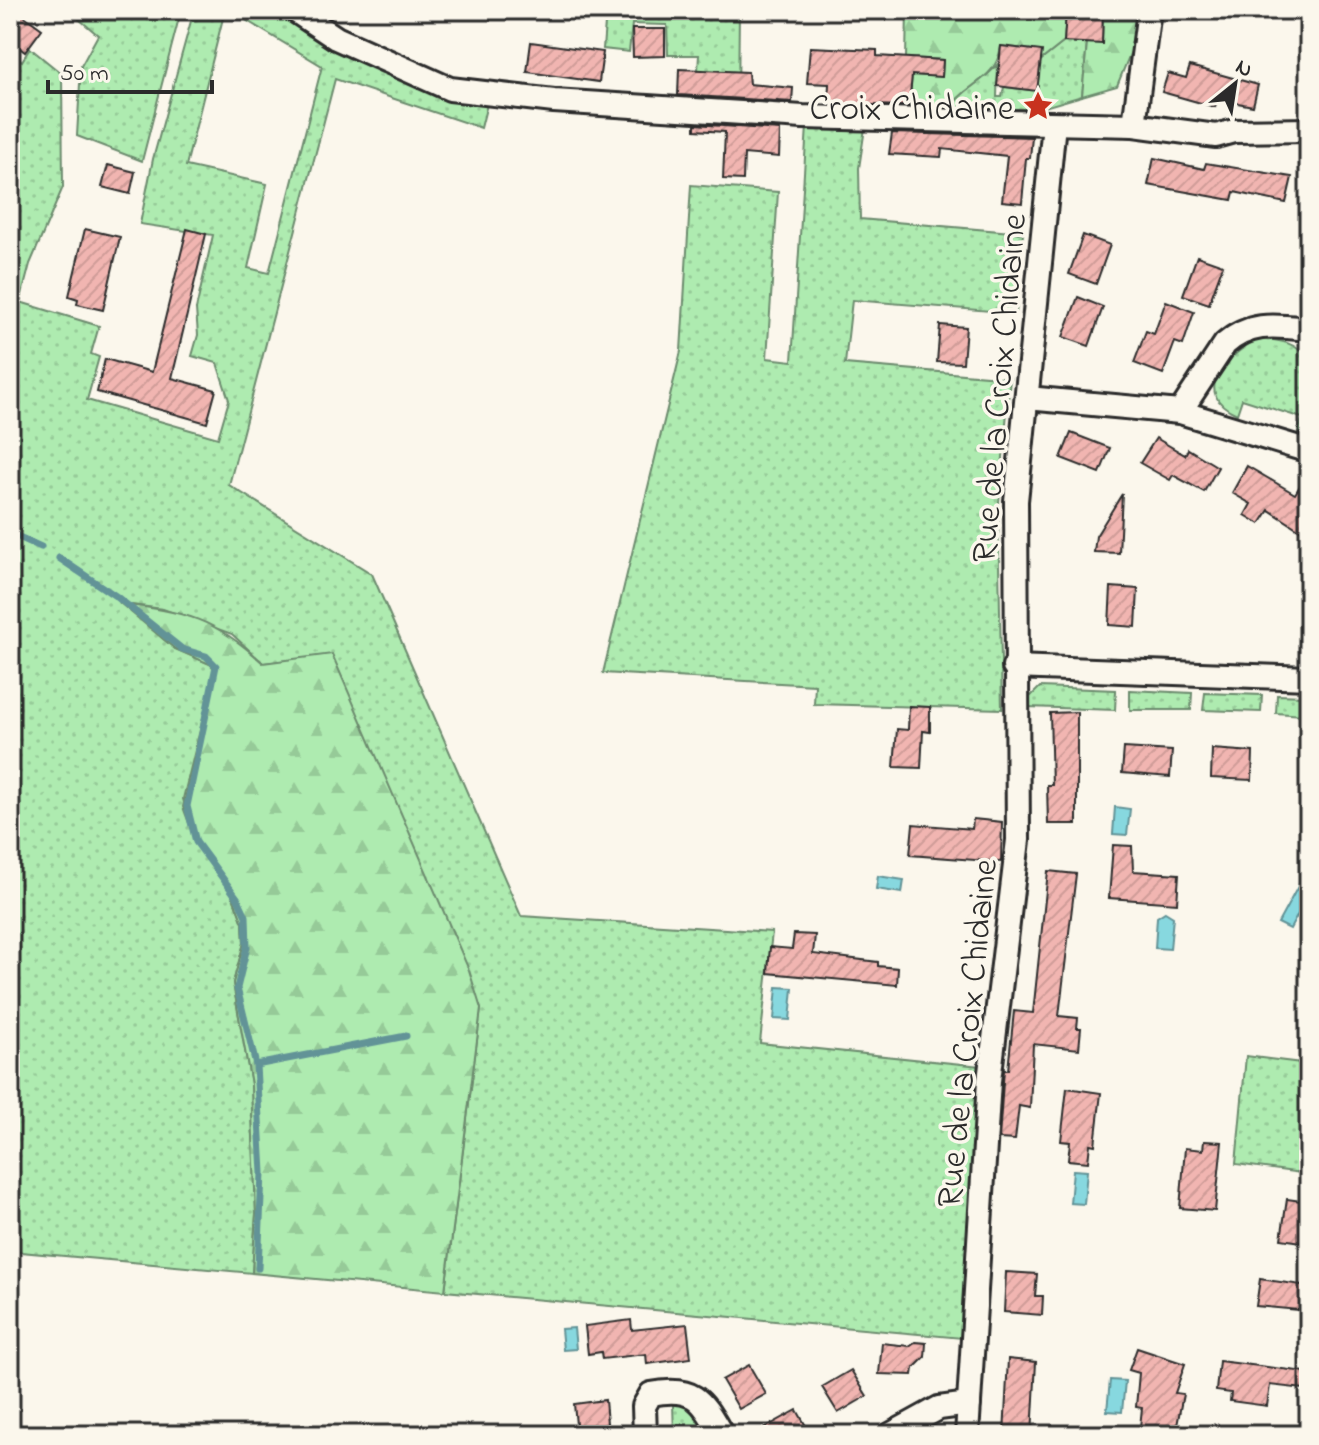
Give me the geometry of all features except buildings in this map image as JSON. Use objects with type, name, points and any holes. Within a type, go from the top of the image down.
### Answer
[{"type":"street","points":[[294,10],[336,38],[450,89],[554,101],[803,117],[1134,125],[1216,136],[1234,131],[1309,130]]},
{"type":"street","points":[[1134,125],[1149,10]]},
{"type":"street","name":"Rue de la Croix Chidaine","points":[[967,1435],[989,1081],[1018,840],[1014,667],[1016,501],[1054,124]]},
{"type":"street","points":[[1180,412],[1225,344],[1234,336],[1250,327],[1309,330]]},
{"type":"street","points":[[1027,398],[1180,412],[1309,451]]},
{"type":"street","points":[[1014,667],[1309,678]]},
{"type":"street","points":[[645,1435],[644,1406],[651,1394],[671,1390],[689,1393],[702,1402],[722,1435]]},
{"type":"street","points":[[890,1435],[939,1408],[969,1404]]},
{"type":"green space","points":[[68,10],[181,10],[142,161],[77,136],[81,66],[98,35]]},
{"type":"green space","points":[[194,10],[225,10],[186,166],[267,184],[248,268],[269,273],[322,66],[229,10],[268,10],[380,72],[445,95],[487,104],[481,128],[335,79],[229,485],[372,574],[521,916],[772,932],[760,1043],[980,1066],[962,1338],[445,1291],[481,1009],[332,655],[263,663],[232,634],[163,609],[123,604],[175,649],[215,669],[183,799],[196,842],[231,892],[243,923],[244,943],[233,983],[251,1084],[256,1214],[252,1273],[10,1251],[10,52],[22,61],[30,48],[62,74],[63,187],[30,264],[20,302],[99,326],[91,354],[99,357],[87,400],[218,438],[229,400],[217,363],[192,356],[198,335],[196,309],[213,235],[140,224],[153,159]]},
{"type":"green space","points":[[606,10],[739,10],[738,104],[696,100],[699,55],[668,55],[667,25],[632,24],[629,52],[603,49]]},
{"type":"green space","points":[[907,10],[1089,10],[1066,12],[1064,42],[1040,61],[1033,50],[1001,46],[993,67],[949,109],[909,110],[912,75],[942,77],[943,60],[906,58]]},
{"type":"green space","points":[[1099,10],[1137,10],[1132,49],[1117,86],[1082,96],[1087,43],[1102,43],[1103,14]]},
{"type":"green space","points":[[1064,42],[1087,43],[1082,96],[1041,108],[1041,103],[1036,103],[1035,109],[949,109],[998,64],[997,97],[1002,97],[1004,87],[1037,91],[1040,61]]},
{"type":"green space","points":[[807,126],[865,128],[859,168],[860,219],[1023,233],[1016,313],[852,300],[845,364],[1010,378],[998,514],[1002,709],[814,704],[815,685],[603,673],[681,351],[691,185],[778,192],[767,358],[792,361]]},
{"type":"green space","points":[[1259,338],[1294,346],[1309,361],[1309,436],[1298,434],[1302,418],[1242,399],[1237,414],[1223,405],[1216,395],[1218,374],[1236,354]]},
{"type":"green space","points":[[121,604],[164,610],[198,620],[229,636],[263,663],[332,654],[469,970],[481,1009],[445,1291],[252,1273],[256,1214],[251,1084],[233,983],[244,943],[243,923],[231,892],[196,842],[183,807],[215,669],[175,649]]},
{"type":"green space","points":[[1040,687],[1116,690],[1115,710],[1028,707],[1029,698]]},
{"type":"green space","points":[[1130,690],[1192,693],[1191,710],[1130,710]]},
{"type":"green space","points":[[1205,693],[1262,695],[1261,712],[1203,710]]},
{"type":"green space","points":[[1277,695],[1305,696],[1303,715],[1276,713]]},
{"type":"green space","points":[[1246,1056],[1309,1064],[1309,1174],[1236,1164]]},
{"type":"green space","points":[[673,1403],[689,1407],[706,1435],[674,1435]]},
{"type":"water","points":[[1115,807],[1130,809],[1127,835],[1113,834]]},
{"type":"water","points":[[878,876],[904,880],[902,893],[876,889]]},
{"type":"water","points":[[1302,879],[1309,883],[1309,894],[1290,929],[1278,923]]},
{"type":"water","points":[[1165,912],[1173,917],[1170,949],[1155,948],[1157,917]]},
{"type":"water","points":[[777,987],[793,988],[790,1020],[774,1019]]},
{"type":"water","points":[[1073,1170],[1087,1171],[1084,1204],[1070,1203]]},
{"type":"water","points":[[574,1328],[576,1349],[563,1350],[561,1329]]},
{"type":"water","points":[[1110,1380],[1125,1381],[1122,1412],[1107,1411]]},
{"type":"waterway","points":[[10,533],[41,547]]},
{"type":"waterway","points":[[59,558],[117,597],[182,649],[206,656],[216,666],[187,806],[196,842],[238,899],[246,916],[247,947],[237,988],[256,1065],[262,1173],[258,1268]]},
{"type":"waterway","points":[[256,1065],[406,1036]]},
{"type":"place","name":"Croix Chidaine","points":[[1038,106]]}]
